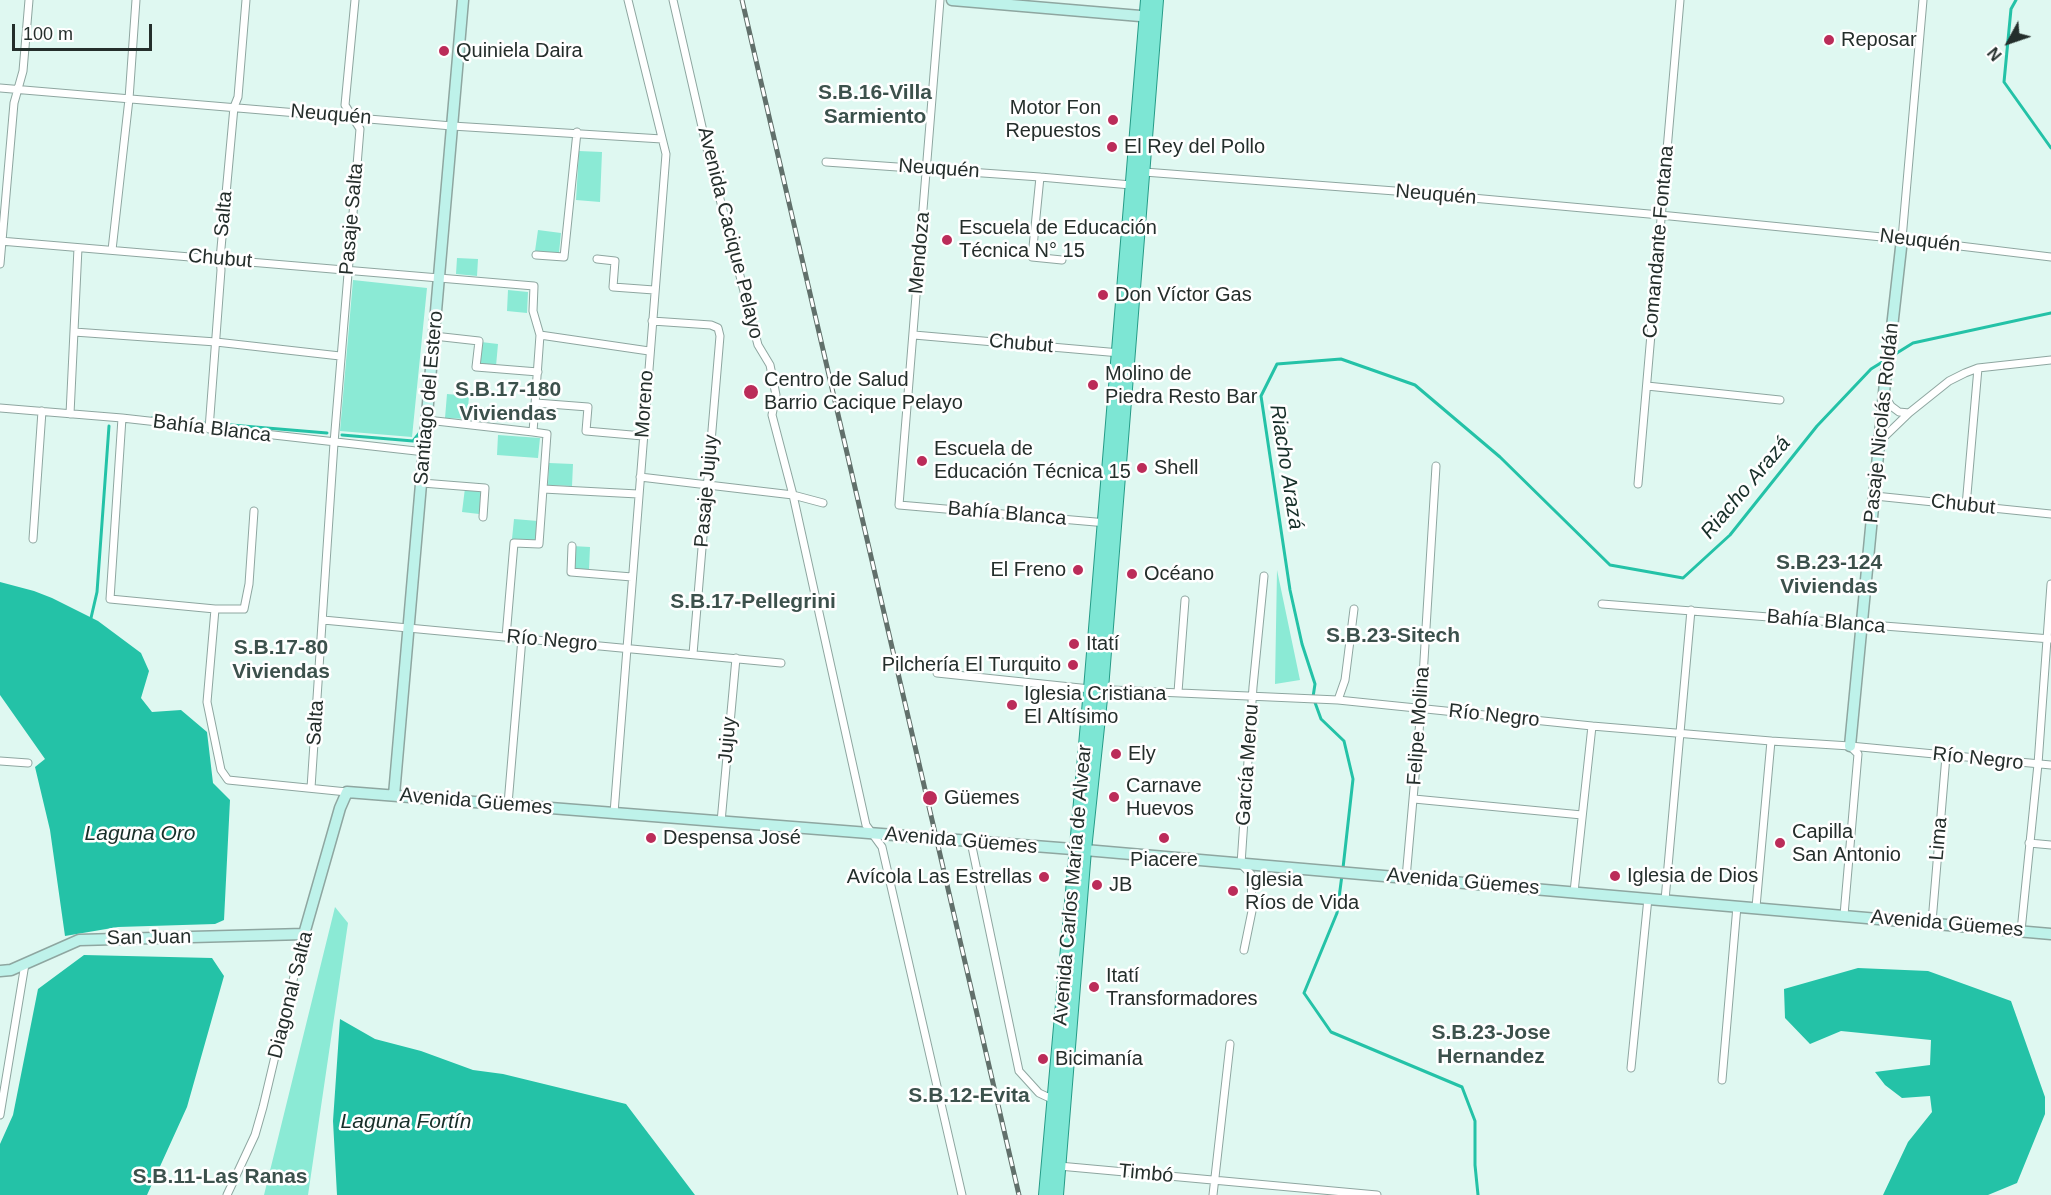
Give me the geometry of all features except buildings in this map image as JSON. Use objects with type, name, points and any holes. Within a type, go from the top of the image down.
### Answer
[{"type":"main road","name":"Avenida Carlos María de Alvear","points":[[1123,354],[1144,172],[1150,17],[1147,0]]},
{"type":"main road","name":"Avenida Carlos María de Alvear","points":[[1057,1195],[1053,1165],[1054,1100],[1096,689],[1110,523],[1123,354],[1131,185],[1150,17],[1157,0]]},
{"type":"main road","name":"Avenida Carlos María de Alvear","points":[[1045,1195],[1053,1165],[1080,850]]},
{"type":"street","points":[[0,264],[14,103],[24,71],[29,0]]},
{"type":"street","points":[[112,250],[129,99],[136,0]]},
{"type":"street","name":"Salta","points":[[209,429],[220,259],[246,0]]},
{"type":"street","name":"Pasaje Salta","points":[[334,443],[360,129],[345,105],[355,0]]},
{"type":"street","name":"Santiago del Estero","points":[[394,795],[463,0]]},
{"type":"street","name":"Moreno","points":[[614,813],[666,154],[628,0]]},
{"type":"street","name":"Avenida Cacique Pelayo","points":[[673,0],[708,153],[758,345],[770,365],[776,395],[772,415],[793,495],[866,825],[882,847],[962,1195]]},
{"type":"street","name":"Mendoza","points":[[899,505],[940,0]]},
{"type":"street","points":[[952,0],[1150,17]]},
{"type":"street","name":"Comandante Fontana","points":[[1638,484],[1680,0]]},
{"type":"street","name":"Pasaje Nicolás Roldán","points":[[1844,915],[1858,754],[1850,746],[1875,496],[1878,443],[1902,239],[1923,0]]},
{"type":"street","name":"Neuquén","points":[[0,88],[452,126],[662,139]]},
{"type":"street","points":[[536,255],[564,257],[578,132]]},
{"type":"street","name":"Neuquén","points":[[826,162],[1131,185]]},
{"type":"street","points":[[1131,185],[1144,172]]},
{"type":"street","name":"Neuquén","points":[[1144,172],[1395,191],[1660,215],[1902,239],[2051,257]]},
{"type":"street","points":[[1040,177],[1032,257],[1062,260]]},
{"type":"street","name":"Chubut","points":[[1,241],[534,286],[533,311],[540,335]]},
{"type":"street","points":[[70,414],[78,248]]},
{"type":"street","points":[[597,259],[615,261],[614,287],[654,290]]},
{"type":"street","name":"Pasaje Jujuy","points":[[652,321],[711,325],[718,328],[720,336],[693,654]]},
{"type":"street","points":[[74,332],[216,342],[340,356]]},
{"type":"street","name":"Chubut","points":[[914,334],[1123,354]]},
{"type":"street","points":[[533,432],[540,335],[649,351]]},
{"type":"street","points":[[435,336],[479,342],[476,367],[538,372]]},
{"type":"street","points":[[1878,443],[1908,413],[1949,381],[1965,372],[2051,360]]},
{"type":"street","points":[[1966,506],[1978,369]]},
{"type":"street","points":[[1647,386],[1780,400]]},
{"type":"street","points":[[1885,396],[1891,406],[1899,412],[1908,413]]},
{"type":"street","points":[[536,403],[588,407],[586,431],[643,436]]},
{"type":"street","name":"Bahía Blanca","points":[[0,408],[122,418],[424,452]]},
{"type":"street","points":[[33,539],[42,411]]},
{"type":"street","points":[[122,418],[110,599],[214,609],[244,609],[249,584],[254,511]]},
{"type":"street","points":[[427,420],[547,434],[539,544],[514,543],[506,637]]},
{"type":"street","name":"Salta","points":[[311,788],[334,443]]},
{"type":"street","name":"Felipe Molina","points":[[1406,878],[1421,709],[1436,466]]},
{"type":"street","points":[[640,477],[793,495],[823,503]]},
{"type":"street","points":[[422,483],[485,488],[483,517]]},
{"type":"street","points":[[543,489],[638,494]]},
{"type":"street","name":"Chubut","points":[[1875,496],[2051,514]]},
{"type":"street","name":"Bahía Blanca","points":[[899,505],[1110,523]]},
{"type":"street","points":[[572,546],[571,572],[632,577]]},
{"type":"street","name":"García Merou","points":[[1244,950],[1252,902],[1251,874],[1241,864],[1264,576]]},
{"type":"street","points":[[2021,931],[2049,639],[2051,584]]},
{"type":"street","points":[[1178,692],[1185,600]]},
{"type":"street","name":"Bahía Blanca","points":[[1602,604],[2049,639]]},
{"type":"street","name":"Avenida Güemes","points":[[214,609],[207,702],[221,770],[228,780],[347,792],[1080,850],[1756,907],[2051,934]]},
{"type":"street","points":[[1338,700],[1345,681],[1354,609]]},
{"type":"street","points":[[1665,900],[1691,610]]},
{"type":"street","name":"Río Negro","points":[[323,620],[781,663]]},
{"type":"street","points":[[508,804],[522,638]]},
{"type":"street","name":"Jujuy","points":[[721,822],[736,658]]},
{"type":"street","name":"Río Negro","points":[[937,673],[1096,689],[1338,700],[1592,726],[1850,746],[2051,765]]},
{"type":"street","points":[[1574,892],[1592,726]]},
{"type":"street","points":[[1756,907],[1771,741]]},
{"type":"street","name":"Lima","points":[[1932,922],[1946,756]]},
{"type":"street","points":[[0,761],[28,763]]},
{"type":"street","name":"Diagonal Salta","points":[[227,1195],[258,1126],[304,934],[340,808],[347,792]]},
{"type":"street","points":[[1414,799],[1582,815]]},
{"type":"street","points":[[971,842],[1019,1071],[1039,1093],[1054,1100]]},
{"type":"street","points":[[2029,843],[2051,845]]},
{"type":"street","points":[[1631,1068],[1648,898]]},
{"type":"street","points":[[1722,1080],[1737,906]]},
{"type":"street","name":"San Juan","points":[[0,971],[11,970],[79,940],[304,934]]},
{"type":"street","points":[[0,1115],[25,964]]},
{"type":"street","points":[[1213,1195],[1230,1044]]},
{"type":"street","points":[[1053,1165],[1064,1195]]},
{"type":"street","name":"Timbó","points":[[1053,1165],[1377,1195]]},
{"type":"shaded area","points":[[579,151],[602,152],[600,202],[576,200]]},
{"type":"shaded area","points":[[538,230],[561,233],[559,253],[535,251]]},
{"type":"shaded area","points":[[457,258],[478,259],[477,276],[456,274]]},
{"type":"shaded area","points":[[353,280],[427,288],[412,437],[340,431]]},
{"type":"shaded area","points":[[508,290],[528,292],[527,313],[507,311]]},
{"type":"shaded area","points":[[481,342],[498,344],[496,366],[479,364]]},
{"type":"shaded area","points":[[447,394],[469,396],[467,419],[445,418]]},
{"type":"shaded area","points":[[498,435],[540,438],[538,458],[497,455]]},
{"type":"shaded area","points":[[549,463],[573,464],[572,486],[548,485]]},
{"type":"shaded area","points":[[465,488],[482,490],[479,514],[462,512]]},
{"type":"shaded area","points":[[514,519],[538,521],[536,542],[512,539]]},
{"type":"shaded area","points":[[572,546],[590,547],[589,570],[571,569]]},
{"type":"shaded area","points":[[1277,570],[1300,680],[1275,684]]},
{"type":"shaded area","points":[[335,907],[348,923],[308,1195],[264,1195]]},
{"type":"water","name":"Laguna Oro","points":[[0,582],[52,598],[98,621],[141,653],[149,671],[141,698],[152,712],[181,710],[207,732],[213,783],[230,800],[224,920],[215,924],[118,927],[65,936],[50,830],[35,767],[45,759],[0,695]]},
{"type":"water","points":[[84,955],[212,958],[224,976],[187,1107],[147,1195],[0,1195],[0,1144],[13,1115],[38,989]]},
{"type":"water","points":[[1858,968],[1928,971],[2011,1001],[2045,1097],[2045,1114],[2017,1183],[1988,1195],[1883,1195],[1908,1142],[1932,1112],[1930,1096],[1902,1098],[1885,1085],[1875,1072],[1930,1065],[1931,1040],[1841,1031],[1810,1044],[1785,1018],[1784,989]]},
{"type":"water","name":"Laguna Fortín","points":[[340,1019],[375,1039],[421,1051],[473,1070],[503,1074],[626,1104],[695,1195],[337,1195],[333,1121]]},
{"type":"waterway","name":"Riacho Arazá","points":[[2016,0],[2011,9],[2004,82],[2051,148]]},
{"type":"waterway","name":"Riacho Arazá","points":[[1343,868],[1353,779],[1344,741],[1321,719],[1313,697],[1315,684],[1302,644],[1290,590],[1261,396],[1277,364],[1341,359],[1415,385],[1500,457],[1610,565],[1683,578],[1730,535],[1817,426],[1871,369],[1913,343],[2051,313]]},
{"type":"waterway","points":[[152,418],[204,423]]},
{"type":"waterway","points":[[219,424],[327,433]]},
{"type":"waterway","points":[[91,618],[97,592],[109,426]]},
{"type":"waterway","points":[[342,435],[413,441],[421,431]]},
{"type":"waterway","name":"Riacho Arazá","points":[[1342,875],[1337,913],[1304,993],[1331,1032],[1462,1087],[1475,1121],[1478,1195]]},
{"type":"railway","points":[[742,0],[1019,1195]]},
{"type":"place","name":"Reposar","points":[[1829,40]]},
{"type":"place","name":"Quiniela Daira","points":[[444,51]]},
{"type":"place","name":"Motor Fon Repuestos","points":[[1113,120]]},
{"type":"place","name":"El Rey del Pollo","points":[[1112,147]]},
{"type":"place","name":"Escuela de Educación Técnica N° 15","points":[[947,240]]},
{"type":"place","name":"Don Víctor Gas","points":[[1103,295]]},
{"type":"place","name":"Molino de Piedra Resto Bar","points":[[1093,385]]},
{"type":"place","name":"Centro de Salud Barrio Cacique Pelayo","points":[[751,392]]},
{"type":"place","name":"Escuela de Educación Técnica 15","points":[[922,461]]},
{"type":"place","name":"Shell","points":[[1142,468]]},
{"type":"place","name":"El Freno","points":[[1078,570]]},
{"type":"place","name":"Océano","points":[[1132,574]]},
{"type":"place","name":"Itatí","points":[[1074,644]]},
{"type":"place","name":"Pilchería El Turquito","points":[[1073,665]]},
{"type":"place","name":"Iglesia Cristiana El Altísimo","points":[[1012,705]]},
{"type":"place","name":"Ely","points":[[1116,754]]},
{"type":"place","name":"Carnave Huevos","points":[[1114,797]]},
{"type":"place","name":"Güemes","points":[[930,798]]},
{"type":"place","name":"Despensa José","points":[[651,838]]},
{"type":"place","name":"Piacere","points":[[1164,838]]},
{"type":"place","name":"Capilla San Antonio","points":[[1780,843]]},
{"type":"place","name":"Iglesia de Dios","points":[[1615,876]]},
{"type":"place","name":"Avícola Las Estrellas","points":[[1044,877]]},
{"type":"place","name":"JB","points":[[1097,885]]},
{"type":"place","name":"Iglesia Ríos de Vida","points":[[1233,891]]},
{"type":"place","name":"Itatí Transformadores","points":[[1094,987]]},
{"type":"place","name":"Bicimanía","points":[[1043,1059]]},
{"type":"district","name":"S.B.16-Villa Sarmiento","points":[[875,105]]},
{"type":"district","name":"S.B.17-180 Viviendas","points":[[508,402]]},
{"type":"district","name":"S.B.23-124 Viviendas","points":[[1829,575]]},
{"type":"district","name":"S.B.17-Pellegrini","points":[[753,602]]},
{"type":"district","name":"S.B.23-Sitech","points":[[1393,636]]},
{"type":"district","name":"S.B.17-80 Viviendas","points":[[281,660]]},
{"type":"district","name":"S.B.23-Jose Hernandez","points":[[1491,1045]]},
{"type":"district","name":"S.B.12-Evita","points":[[969,1096]]},
{"type":"district","name":"S.B.11-Las Ranas","points":[[220,1177]]}]
